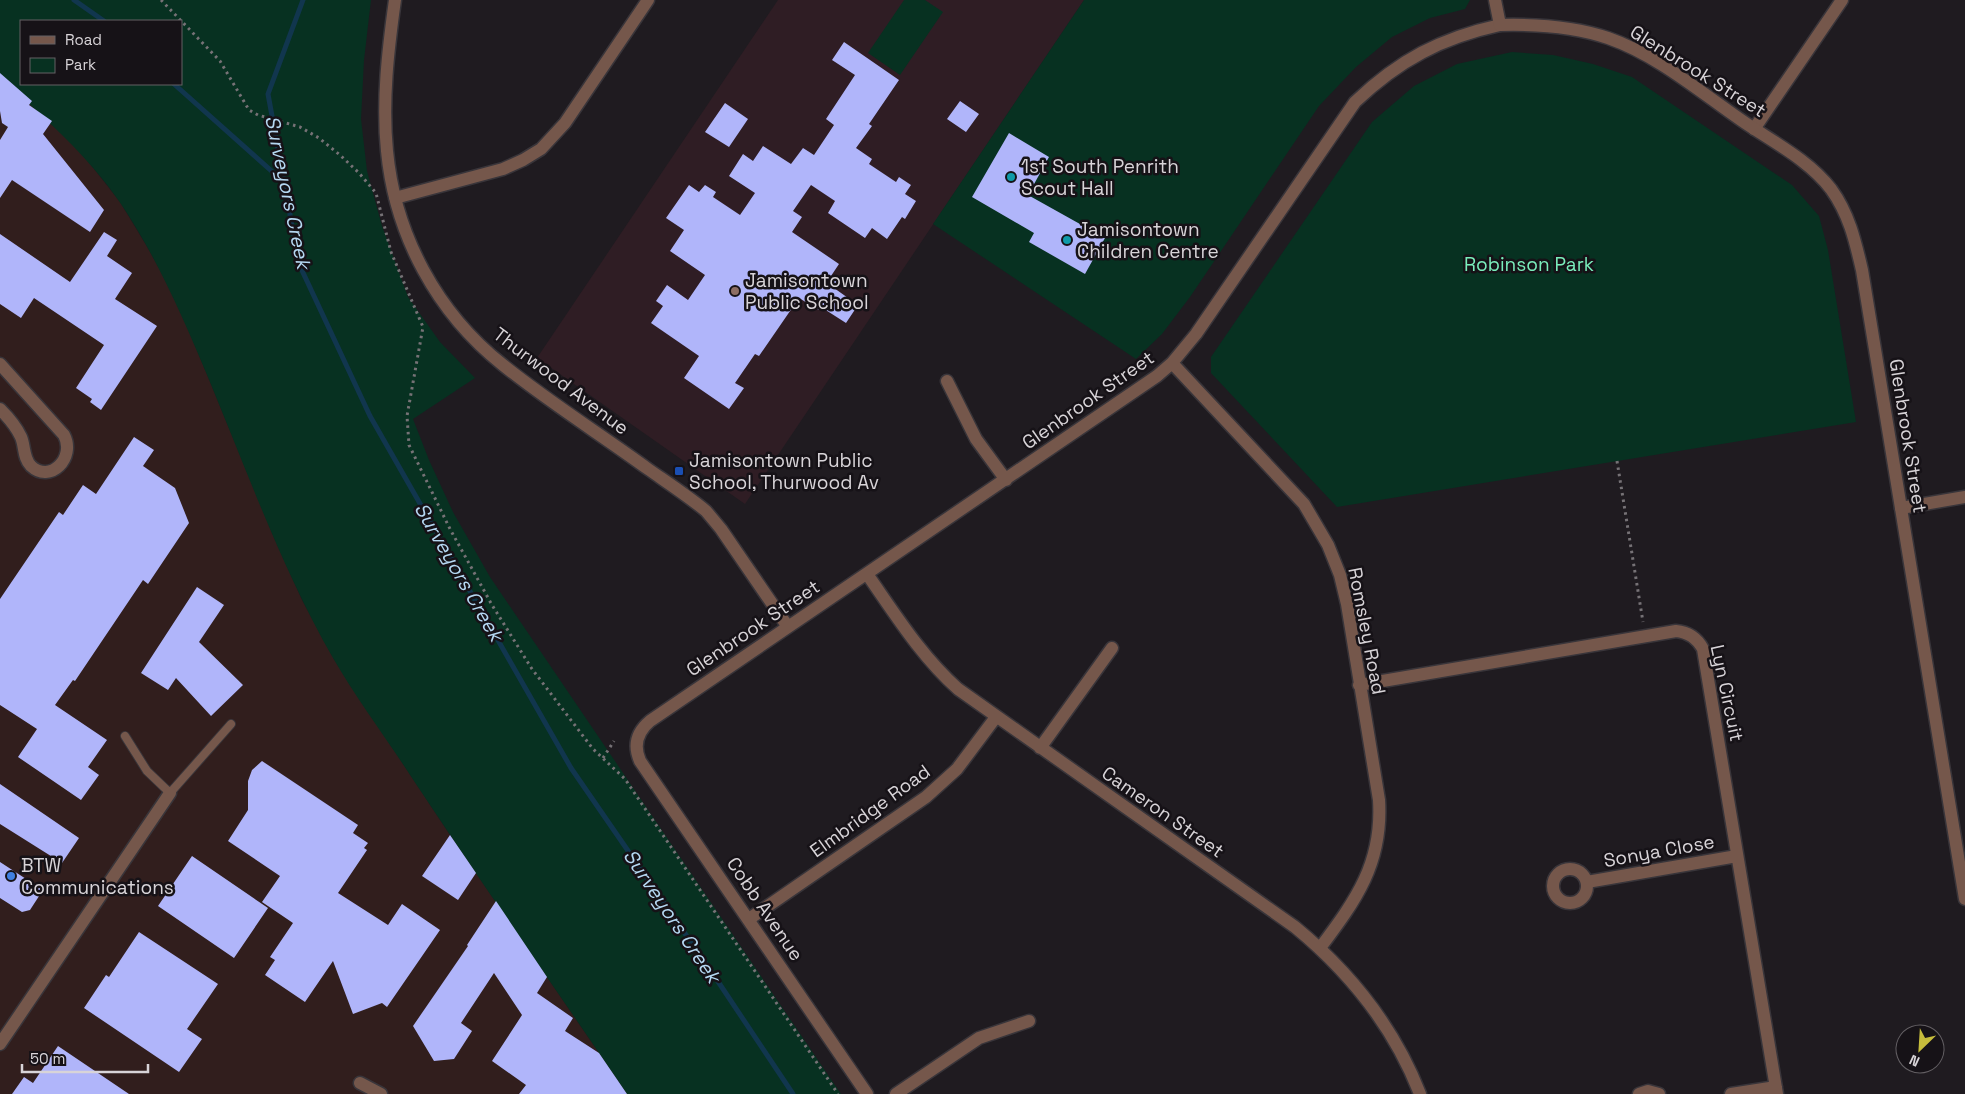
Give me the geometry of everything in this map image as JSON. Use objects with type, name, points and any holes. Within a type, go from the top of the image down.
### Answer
[{"type":"street","name":"Thurwood Avenue","points":[[395,0],[388,54],[387,152],[395,198],[409,240],[420,265],[439,297],[461,324],[502,365],[706,511],[721,529],[788,627]]},
{"type":"street","points":[[395,198],[503,169],[541,149],[565,123],[648,0]]},
{"type":"street","points":[[1495,0],[1500,25]]},
{"type":"street","points":[[1754,129],[1842,0]]},
{"type":"street","name":"Glenbrook Street","points":[[636,744],[639,732],[650,721],[1136,392],[1172,363],[1212,310],[1335,128],[1355,102],[1381,78],[1424,50],[1462,34],[1500,25],[1556,26],[1610,38],[1651,59],[1797,158],[1822,179],[1839,201],[1851,226],[1862,270],[1965,899]]},
{"type":"street","name":"Romsley Road","points":[[1172,363],[1292,490],[1314,518],[1328,545],[1344,590],[1379,800],[1380,825],[1372,862],[1362,888],[1348,911],[1320,948]]},
{"type":"street","points":[[0,364],[64,435],[68,443],[68,450],[66,458],[60,466],[52,470],[43,471],[36,470],[31,466],[25,457],[20,434],[0,409]]},
{"type":"street","points":[[947,381],[976,439],[1006,480]]},
{"type":"street","points":[[1901,508],[1965,497]]},
{"type":"street","name":"Cameron Street","points":[[867,574],[917,646],[935,668],[958,689],[1295,927],[1320,948],[1347,975],[1376,1012],[1400,1049],[1420,1094]]},
{"type":"street","name":"Lyn Circuit","points":[[1360,685],[1645,635],[1676,631],[1686,632],[1695,638],[1703,649],[1776,1090]]},
{"type":"street","points":[[1040,748],[1112,648]]},
{"type":"street","name":"Elmbridge Road","points":[[748,919],[930,794],[956,769],[996,717]]},
{"type":"street","name":"Cobb Avenue","points":[[636,744],[640,761],[867,1094]]},
{"type":"street","points":[[0,1044],[170,793]]},
{"type":"street","name":"Sonya Close","points":[[1587,882],[1737,856]]},
{"type":"street","points":[[896,1094],[979,1038],[1029,1021]]},
{"type":"street","points":[[360,1082],[381,1094]]},
{"type":"street","points":[[1732,1094],[1776,1090]]},
{"type":"street","points":[[1638,1094],[1648,1091],[1659,1094]]},
{"type":"lane","points":[[125,736],[147,771],[170,793],[232,724]]},
{"type":"path","points":[[161,0],[180,20]]},
{"type":"path","points":[[182,22],[220,61],[250,110],[258,115],[300,127],[319,138],[359,173],[376,193],[391,252],[423,327],[407,416],[409,445],[450,529],[492,605],[532,669],[587,742],[625,779],[838,1094]]},
{"type":"path","points":[[1616,462],[1645,635]]},
{"type":"path","points":[[603,758],[614,741]]},
{"type":"shaded area","name":"Jamisontown Public School","points":[[778,0],[1084,0],[745,504],[537,358]]},
{"type":"shaded area","points":[[0,71],[76,146],[120,202],[176,299],[273,535],[302,600],[334,659],[450,835],[627,1094],[0,1094]]},
{"type":"green space","points":[[0,0],[371,0],[364,60],[361,119],[367,171],[382,226],[408,297],[440,342],[475,378],[413,419],[429,460],[453,512],[490,577],[841,1094],[627,1094],[363,706],[333,658],[282,557],[210,382],[159,268],[121,204],[108,186],[48,121],[0,77]]},
{"type":"green space","points":[[904,0],[925,0],[943,12],[900,75],[868,53]]},
{"type":"green space","points":[[1084,0],[1470,0],[1465,9],[1430,18],[1392,37],[1356,67],[1319,106],[1190,297],[1162,334],[1136,359],[933,224]]},
{"type":"green space","name":"Robinson Park","points":[[1512,52],[1553,55],[1593,64],[1632,77],[1792,185],[1819,216],[1828,250],[1856,422],[1337,507],[1211,373],[1211,357],[1372,122],[1414,86],[1457,64]]},
{"type":"building","points":[[844,42],[899,80],[869,124],[872,126],[856,148],[872,159],[869,164],[896,182],[899,177],[911,185],[905,194],[916,201],[905,219],[902,217],[887,239],[872,228],[865,238],[828,213],[835,201],[811,185],[793,211],[802,217],[792,232],[839,264],[831,276],[839,281],[834,288],[858,305],[846,323],[821,307],[819,310],[799,298],[759,356],[755,354],[735,383],[744,388],[729,409],[684,378],[699,356],[651,323],[663,306],[656,301],[667,285],[688,300],[705,275],[670,251],[684,230],[666,218],[689,185],[699,192],[705,185],[716,192],[713,197],[740,215],[755,193],[729,176],[743,154],[753,161],[763,146],[791,164],[803,148],[814,155],[834,125],[826,119],[855,75],[832,60]]},
{"type":"building","points":[[0,73],[32,101],[29,105],[52,121],[43,134],[104,210],[90,232],[12,180],[0,198],[0,140],[8,127],[2,123],[0,111]]},
{"type":"building","points":[[960,101],[979,114],[966,132],[947,119]]},
{"type":"building","points":[[725,103],[748,119],[729,147],[705,132]]},
{"type":"building","points":[[1009,133],[1049,157],[1028,195],[1105,238],[1085,274],[1029,242],[1034,233],[972,197]]},
{"type":"building","points":[[104,232],[117,240],[107,256],[132,273],[115,299],[157,326],[101,410],[90,402],[92,399],[76,388],[104,345],[34,298],[21,318],[0,304],[0,234],[70,282]]},
{"type":"building","points":[[134,437],[154,450],[143,466],[175,488],[189,523],[148,584],[143,580],[75,681],[73,680],[55,705],[107,740],[88,767],[99,775],[81,800],[18,757],[37,729],[0,705],[0,599],[59,512],[63,515],[83,485],[96,494]]},
{"type":"building","points":[[197,587],[224,605],[199,642],[243,685],[211,716],[176,678],[168,690],[141,673]]},
{"type":"building","points":[[262,761],[358,825],[353,833],[368,843],[364,848],[367,850],[338,893],[388,925],[402,904],[440,930],[387,1007],[382,1003],[353,1014],[333,961],[305,1002],[265,975],[275,960],[270,957],[293,923],[262,902],[280,876],[228,841],[248,810],[248,781],[252,770]]},
{"type":"building","points":[[0,784],[79,838],[62,863],[0,824]]},
{"type":"building","points":[[450,835],[476,873],[458,900],[422,876]]},
{"type":"building","points":[[192,856],[268,908],[234,958],[158,906]]},
{"type":"building","name":"BTW Communications","points":[[0,862],[43,890],[30,910],[22,912],[0,898]]},
{"type":"building","points":[[496,901],[547,977],[537,993],[573,1018],[565,1031],[599,1053],[627,1094],[519,1094],[526,1085],[492,1061],[522,1015],[494,973],[461,1023],[472,1031],[454,1059],[434,1061],[413,1026],[468,946]]},
{"type":"building","points":[[139,932],[218,984],[187,1029],[202,1039],[179,1072],[84,1008],[106,975],[109,977]]},
{"type":"building","points":[[58,1046],[129,1094],[12,1094],[24,1077],[33,1083]]},
{"type":"waterway","points":[[74,0],[103,20]]},
{"type":"waterway","name":"Surveyors Creek","points":[[303,0],[268,94],[299,264],[370,416],[571,768],[793,1094]]},
{"type":"waterway","points":[[175,85],[285,183]]},
{"type":"place","name":"1st South Penrith Scout Hall","points":[[1011,177]]},
{"type":"place","name":"Jamisontown Children Centre","points":[[1067,240]]},
{"type":"place","name":"Jamisontown Public School","points":[[735,291]]},
{"type":"place","name":"Jamisontown Public School, Thurwood Av","points":[[679,471]]},
{"type":"place","name":"BTW Communications","points":[[11,876]]}]
